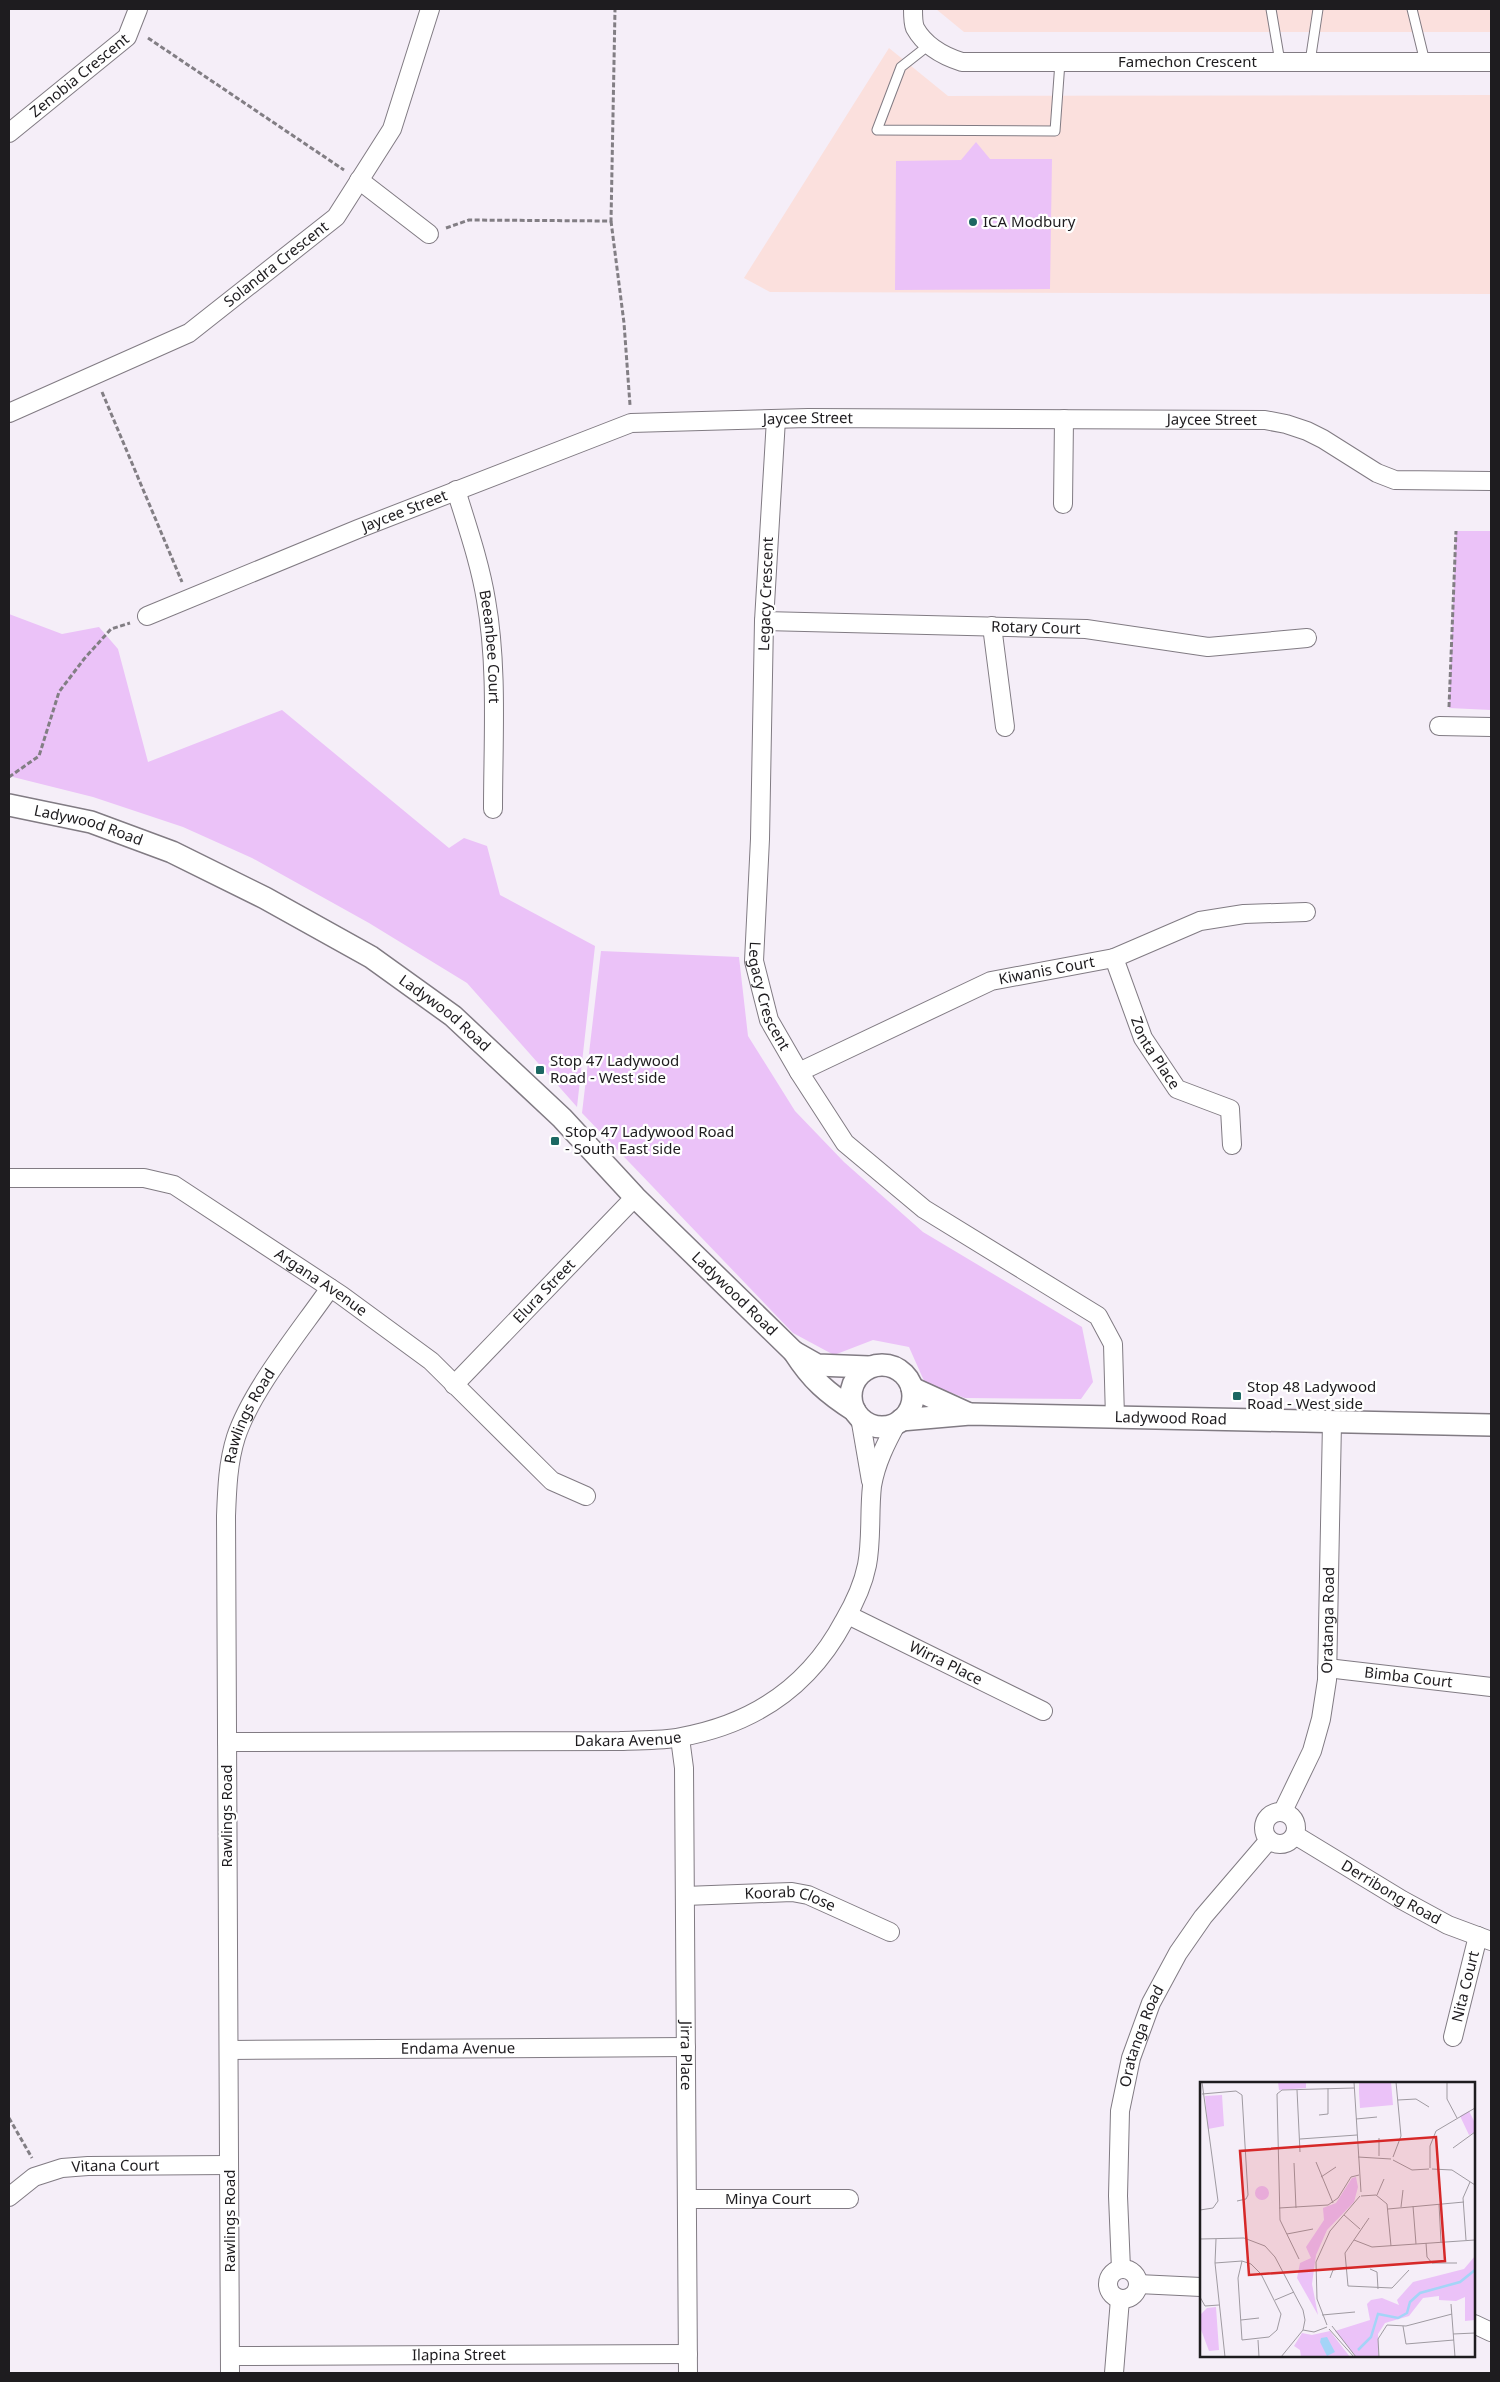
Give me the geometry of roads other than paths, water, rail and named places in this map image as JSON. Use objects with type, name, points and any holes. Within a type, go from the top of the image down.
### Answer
[{"type":"street","name":"Zenobia Crescent","points":[[9,133],[127,37],[138,9]]},
{"type":"street","name":"Solandra Crescent","points":[[9,413],[189,333],[336,217],[392,129],[430,9]]},
{"type":"street","name":"Famechon Crescent","points":[[913,9],[915,27],[929,45],[943,56],[962,62],[1491,62]]},
{"type":"street","points":[[359,180],[429,234]]},
{"type":"street","name":"Jaycee Street","points":[[147,616],[456,490],[631,423],[776,418],[1265,420],[1307,431],[1377,473],[1395,480],[1491,481]]},
{"type":"street","name":"Legacy Crescent","points":[[776,418],[764,621],[760,839],[754,961],[769,1020],[798,1072],[845,1143],[924,1209],[1098,1316],[1113,1344],[1115,1418]]},
{"type":"street","points":[[1062,504],[1064,419]]},
{"type":"street","name":"Beeanbee Court","points":[[456,490],[476,555],[486,600],[492,646],[493,809]]},
{"type":"street","name":"Rotary Court","points":[[764,621],[1086,628],[1208,648],[1307,638]]},
{"type":"street","points":[[992,626],[1005,727]]},
{"type":"street","points":[[1439,726],[1491,727]]},
{"type":"street","name":"Ladywood Road","points":[[9,805],[91,822],[172,852],[265,898],[372,957],[453,1016],[562,1118],[634,1197],[794,1352],[808,1375],[827,1393],[858,1414]]},
{"type":"street","name":"Kiwanis Court","points":[[798,1072],[991,981],[1114,958],[1200,921],[1244,914],[1306,912]]},
{"type":"street","name":"Zonta Place","points":[[1114,958],[1143,1038],[1176,1089],[1230,1109],[1232,1145]]},
{"type":"street","name":"Argana Avenue","points":[[9,1178],[144,1178],[174,1185],[330,1288],[431,1362],[552,1481],[586,1496]]},
{"type":"street","name":"Elura Street","points":[[454,1384],[634,1197]]},
{"type":"street","name":"Rawlings Road","points":[[230,2373],[226,1516],[229,1468],[243,1419],[265,1382],[330,1288]]},
{"type":"street","name":"Ladywood Road","points":[[794,1352],[817,1365],[870,1367]]},
{"type":"street","points":[[880,1365],[895,1368],[908,1378],[912,1388],[912,1400],[909,1411],[899,1421],[881,1427],[866,1422],[858,1414],[852,1391],[861,1373],[870,1367],[880,1365]]},
{"type":"street","name":"Ladywood Road","points":[[912,1388],[970,1414]]},
{"type":"street","name":"Dakara Avenue","points":[[858,1414],[872,1486]]},
{"type":"street","name":"Ladywood Road","points":[[899,1421],[970,1414],[1491,1426]]},
{"type":"street","name":"Dakara Avenue","points":[[227,1742],[620,1741],[680,1738],[734,1723],[777,1700],[796,1685],[818,1662],[848,1615],[867,1566],[872,1486],[880,1453],[899,1421]]},
{"type":"street","name":"Oratanga Road","points":[[1283,1811],[1312,1751],[1321,1719],[1327,1668],[1332,1422]]},
{"type":"street","name":"Wirra Place","points":[[848,1615],[1043,1710]]},
{"type":"street","name":"Bimba Court","points":[[1327,1668],[1491,1687]]},
{"type":"street","name":"Jirra Place","points":[[680,1738],[684,1768],[688,2373]]},
{"type":"street","points":[[1283,1811],[1292,1817],[1297,1829],[1295,1836],[1291,1840],[1279,1844],[1269,1840],[1264,1826],[1269,1815],[1283,1811]]},
{"type":"street","name":"Derribong Road","points":[[1295,1836],[1402,1900],[1448,1925],[1485,1939]]},
{"type":"street","name":"Oratanga Road","points":[[1122,2269],[1118,2196],[1120,2111],[1131,2058],[1151,2003],[1178,1953],[1203,1917],[1269,1840]]},
{"type":"street","name":"Koorab Close","points":[[685,1896],[792,1892],[808,1895],[890,1932]]},
{"type":"street","name":"Nita Court","points":[[1453,2037],[1485,1939]]},
{"type":"street","name":"Endama Avenue","points":[[229,2050],[686,2047]]},
{"type":"street","name":"Vitana Court","points":[[9,2196],[34,2177],[62,2168],[88,2166],[229,2165]]},
{"type":"street","name":"Minya Court","points":[[687,2199],[849,2199]]},
{"type":"street","points":[[1122,2269],[1134,2274],[1138,2284],[1133,2296],[1120,2300],[1111,2295],[1107,2283],[1113,2272],[1122,2269]]},
{"type":"street","points":[[1138,2284],[1200,2287]]},
{"type":"street","points":[[1114,2373],[1120,2300]]},
{"type":"street","points":[[1475,2324],[1491,2332]]},
{"type":"street","name":"Ilapina Street","points":[[230,2356],[688,2354]]},
{"type":"lane","points":[[1271,9],[1280,62]]},
{"type":"lane","points":[[1310,62],[1318,9]]},
{"type":"lane","points":[[1412,9],[1425,62]]},
{"type":"lane","points":[[929,45],[901,67],[877,130],[1055,131],[1060,62]]},
{"type":"place","name":"ICA Modbury","points":[[973,222]]},
{"type":"place","name":"Stop 47 Ladywood Road - West side","points":[[540,1070]]},
{"type":"place","name":"Stop 47 Ladywood Road - South East side","points":[[555,1141]]},
{"type":"place","name":"Stop 48 Ladywood Road - West side","points":[[1237,1396]]}]
